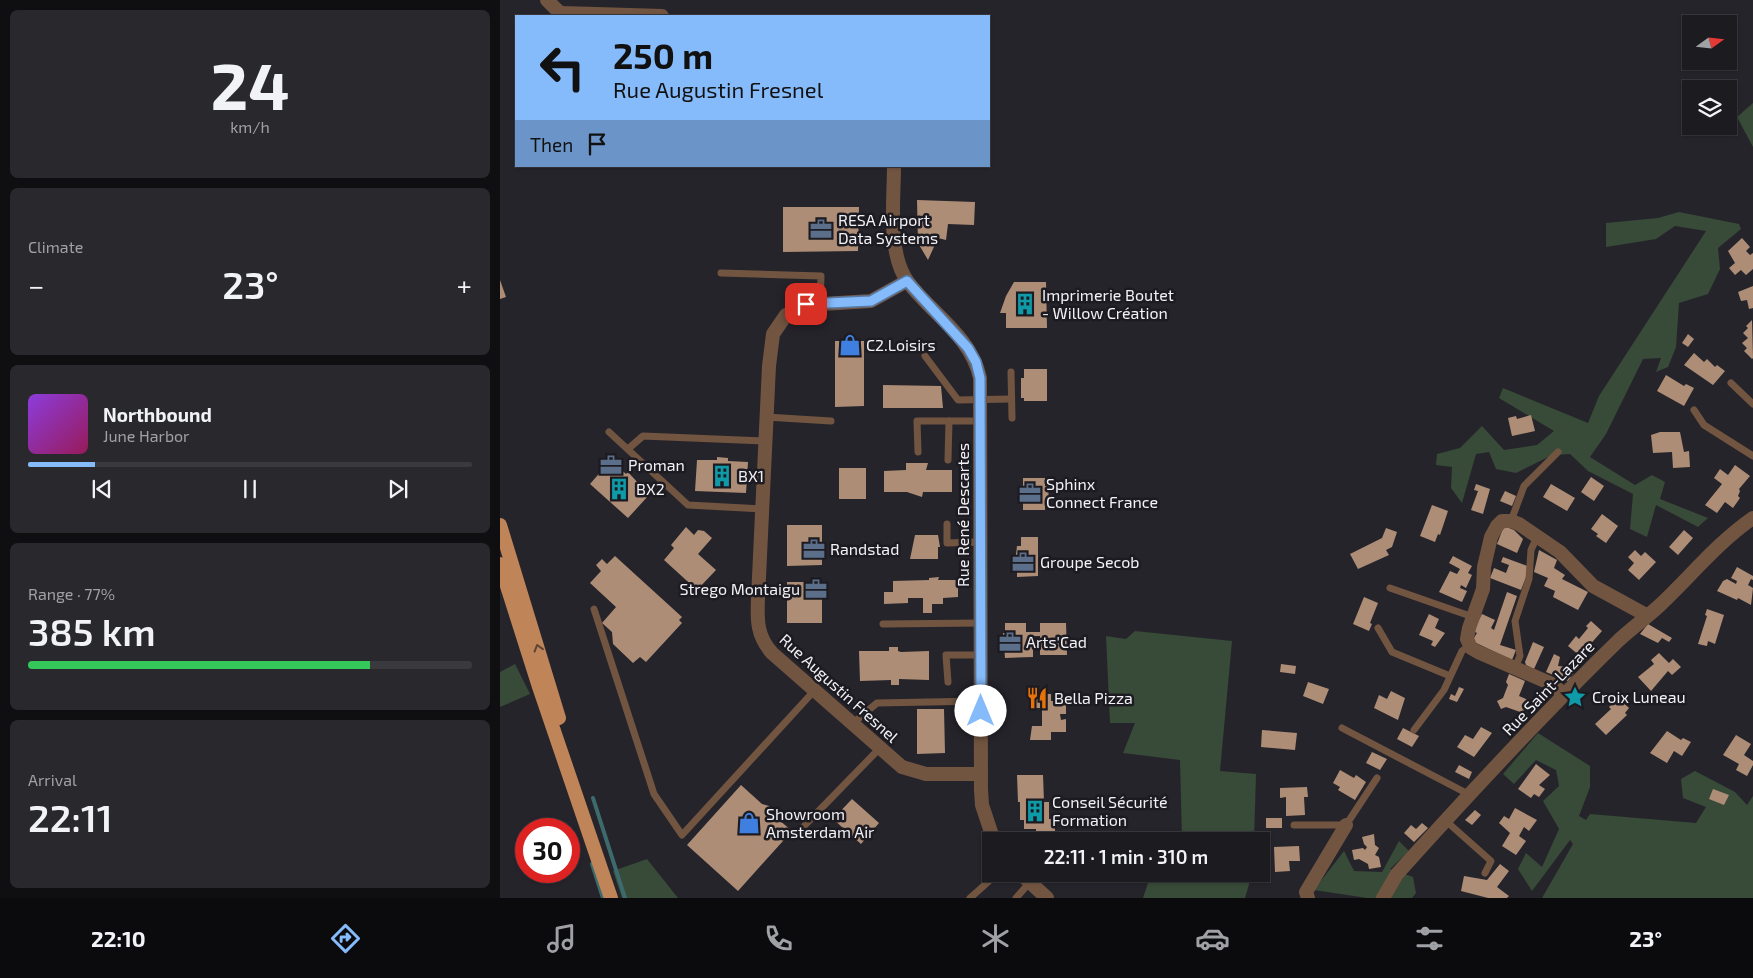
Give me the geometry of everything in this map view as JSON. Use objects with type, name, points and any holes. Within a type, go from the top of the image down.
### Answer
[{"type":"main road","points":[[500,525],[570,755],[584,813]]},
{"type":"main road","points":[[500,564],[539,687],[584,813],[611,898]]},
{"type":"street","points":[[547,0],[559,12],[563,13],[629,15]]},
{"type":"street","name":"Rue René Descartes","points":[[894,167],[895,244],[897,257],[907,281],[968,348],[976,362],[980,378],[981,774]]},
{"type":"street","name":"Rue Augustin Fresnel","points":[[907,281],[871,301],[806,304],[794,309],[779,324],[773,334],[766,417],[758,632],[772,653],[879,749],[902,767],[926,774],[981,774]]},
{"type":"street","name":"Rue Saint-Lazare","points":[[1383,898],[1397,874],[1565,695],[1646,615],[1658,607],[1719,545],[1753,518]]},
{"type":"street","points":[[1565,695],[1552,684],[1478,652],[1467,640],[1472,617],[1483,589],[1484,567],[1491,537],[1502,521],[1512,520],[1560,552],[1593,586],[1646,615]]},
{"type":"street","points":[[981,774],[982,805],[991,832]]},
{"type":"street","points":[[1308,898],[1306,892],[1346,825]]},
{"type":"street","points":[[1030,882],[1047,898]]},
{"type":"lane","points":[[721,273],[822,276],[820,303]]},
{"type":"lane","points":[[925,356],[958,400],[1011,399]]},
{"type":"lane","points":[[1011,372],[1012,418]]},
{"type":"lane","points":[[1731,383],[1753,404]]},
{"type":"lane","points":[[1694,410],[1704,425],[1753,456]]},
{"type":"lane","points":[[766,417],[831,421]]},
{"type":"lane","points":[[918,452],[917,421],[979,421]]},
{"type":"lane","points":[[948,460],[949,421]]},
{"type":"lane","points":[[608,432],[688,505],[763,509]]},
{"type":"lane","points":[[628,449],[643,436],[765,441]]},
{"type":"lane","points":[[1512,520],[1524,486],[1558,452]]},
{"type":"lane","points":[[947,524],[947,543],[980,542]]},
{"type":"lane","points":[[1515,667],[1520,656],[1515,621],[1529,578],[1531,550],[1537,537]]},
{"type":"lane","points":[[1390,588],[1472,617]]},
{"type":"lane","points":[[594,609],[654,794],[682,835],[814,691]]},
{"type":"lane","points":[[883,624],[981,623]]},
{"type":"lane","points":[[1378,628],[1392,652],[1450,676]]},
{"type":"lane","points":[[1414,730],[1444,690],[1462,651],[1470,645]]},
{"type":"lane","points":[[948,682],[946,655],[981,655]]},
{"type":"lane","points":[[852,724],[877,703],[981,701]]},
{"type":"lane","points":[[1342,728],[1470,795]]},
{"type":"lane","points":[[805,825],[879,749]]},
{"type":"lane","points":[[1294,825],[1346,825],[1377,778]]},
{"type":"lane","points":[[1446,820],[1491,861],[1485,873]]},
{"type":"lane","points":[[970,898],[988,882]]},
{"type":"lane","points":[[1016,898],[1024,882]]},
{"type":"green space","points":[[1753,103],[1753,147],[1737,117]]},
{"type":"green space","points":[[1679,212],[1739,224],[1741,229],[1718,248],[1720,269],[1708,294],[1679,303],[1676,347],[1668,367],[1656,372],[1661,358],[1643,359],[1606,434],[1590,457],[1635,485],[1652,475],[1665,482],[1660,499],[1708,518],[1698,527],[1656,505],[1647,537],[1630,529],[1633,494],[1588,471],[1570,454],[1552,455],[1516,473],[1496,469],[1489,452],[1476,454],[1462,503],[1451,488],[1452,467],[1436,465],[1437,454],[1460,448],[1482,426],[1504,450],[1537,445],[1554,431],[1499,398],[1503,388],[1588,423],[1599,396],[1706,231],[1675,226],[1656,239],[1606,247],[1606,223],[1658,218]]},
{"type":"green space","points":[[1135,631],[1232,641],[1220,771],[1256,774],[1254,832],[1182,832],[1180,760],[1123,753],[1135,723],[1110,723],[1106,636],[1126,639]]},
{"type":"green space","points":[[515,664],[530,694],[500,707],[500,672]]},
{"type":"green space","points":[[1538,733],[1590,766],[1590,787],[1579,816],[1586,820],[1590,814],[1696,823],[1706,807],[1683,798],[1681,779],[1695,771],[1735,792],[1747,805],[1753,796],[1753,898],[1542,898],[1573,844],[1570,840],[1532,891],[1518,869],[1526,853],[1542,867],[1559,829],[1543,801],[1559,786],[1556,770],[1536,760],[1514,784],[1503,774]]},
{"type":"green space","points":[[1399,841],[1409,851],[1390,869],[1413,877],[1416,893],[1412,898],[1367,898],[1314,890],[1344,851],[1354,871],[1382,872]]},
{"type":"green space","points":[[647,859],[678,898],[622,898],[613,871]]},
{"type":"green space","points":[[1148,882],[1250,882],[1245,898],[1143,898]]},
{"type":"building","points":[[917,200],[975,202],[974,225],[948,224],[946,240],[938,238],[928,260],[918,243]]},
{"type":"building","name":"RESA Airport Data Systems","points":[[783,207],[859,207],[858,251],[783,252]]},
{"type":"building","points":[[1742,238],[1750,247],[1746,251],[1750,255],[1753,253],[1753,269],[1746,275],[1741,270],[1735,275],[1729,268],[1735,263],[1728,251]]},
{"type":"building","points":[[500,280],[506,297],[500,299]]},
{"type":"building","name":"Imprimerie Boutet - Willow Création","points":[[1014,282],[1046,282],[1047,328],[1006,328],[1006,313],[1000,313],[1006,296]]},
{"type":"building","points":[[1753,286],[1753,308],[1749,309],[1747,300],[1741,301],[1738,292]]},
{"type":"building","points":[[1752,320],[1752,359],[1744,351],[1747,348],[1742,343],[1748,338],[1743,333],[1748,328],[1746,326]]},
{"type":"building","points":[[1688,334],[1694,339],[1688,347],[1682,343]]},
{"type":"building","points":[[835,341],[864,341],[864,406],[835,407]]},
{"type":"building","points":[[1694,353],[1704,362],[1707,359],[1715,367],[1717,365],[1725,371],[1713,385],[1684,365]]},
{"type":"building","points":[[1024,369],[1047,369],[1047,401],[1024,401],[1024,398],[1021,398],[1021,378],[1024,378]]},
{"type":"building","points":[[1666,375],[1684,386],[1686,384],[1694,388],[1684,406],[1657,391]]},
{"type":"building","points":[[883,385],[941,386],[943,408],[883,408]]},
{"type":"building","points":[[1531,415],[1535,431],[1512,436],[1508,418],[1516,416],[1517,419]]},
{"type":"building","points":[[1660,432],[1680,432],[1684,452],[1689,451],[1690,467],[1673,468],[1672,452],[1653,453],[1651,435]]},
{"type":"building","name":"BX1","points":[[717,457],[728,458],[728,461],[748,462],[746,493],[695,491],[697,460],[717,460]]},
{"type":"building","name":"BX2","points":[[611,460],[626,474],[628,472],[649,495],[628,518],[590,484]]},
{"type":"building","points":[[906,463],[928,463],[926,470],[952,470],[952,492],[923,492],[922,497],[907,492],[884,492],[884,471],[906,470]]},
{"type":"building","points":[[1735,465],[1750,476],[1739,489],[1738,496],[1740,498],[1733,508],[1725,502],[1717,513],[1705,505],[1722,484],[1714,478],[1720,469],[1728,475]]},
{"type":"building","points":[[839,468],[866,468],[866,499],[839,499]]},
{"type":"building","points":[[1591,477],[1604,486],[1594,501],[1581,492]]},
{"type":"building","points":[[1023,478],[1045,478],[1045,486],[1048,486],[1049,502],[1045,502],[1045,510],[1023,510],[1023,500],[1019,495],[1023,489]]},
{"type":"building","points":[[1476,484],[1490,489],[1483,514],[1471,510],[1478,491],[1474,490]]},
{"type":"building","points":[[1551,484],[1575,498],[1567,511],[1543,497]]},
{"type":"building","points":[[1505,491],[1516,496],[1512,506],[1500,501]]},
{"type":"building","points":[[1432,505],[1448,511],[1440,535],[1438,534],[1435,542],[1420,536]]},
{"type":"building","points":[[1602,514],[1618,526],[1606,543],[1596,536],[1598,534],[1591,529]]},
{"type":"building","points":[[787,525],[822,525],[822,565],[787,566]]},
{"type":"building","points":[[1504,526],[1514,530],[1523,539],[1517,553],[1497,544]]},
{"type":"building","points":[[686,527],[694,535],[698,530],[704,531],[712,538],[698,554],[716,570],[697,590],[664,560],[674,548],[671,545]]},
{"type":"building","points":[[1386,528],[1397,532],[1392,547],[1386,550],[1389,555],[1358,569],[1350,554],[1382,538]]},
{"type":"building","points":[[1684,530],[1693,538],[1678,555],[1669,547]]},
{"type":"building","points":[[915,535],[938,535],[940,547],[938,547],[938,559],[910,559]]},
{"type":"building","points":[[1021,537],[1038,537],[1038,576],[1017,577],[1017,571],[1014,571],[1017,546],[1021,546]]},
{"type":"building","points":[[1539,550],[1557,560],[1554,568],[1565,575],[1562,579],[1588,592],[1578,610],[1553,597],[1555,591],[1544,586],[1548,578],[1534,572]]},
{"type":"building","points":[[1635,550],[1641,556],[1645,552],[1656,562],[1639,580],[1628,570],[1634,563],[1628,557]]},
{"type":"building","points":[[615,556],[682,617],[679,620],[682,623],[646,662],[640,657],[633,663],[613,644],[612,632],[602,623],[616,607],[590,583],[601,571],[596,565],[602,559],[607,564]]},
{"type":"building","points":[[1453,556],[1472,566],[1468,573],[1472,575],[1466,588],[1461,585],[1460,588],[1467,591],[1462,602],[1439,592],[1450,571],[1457,574],[1460,569],[1449,563]]},
{"type":"building","points":[[1503,557],[1530,567],[1521,590],[1490,578],[1494,568],[1506,573],[1509,565],[1501,562]]},
{"type":"building","points":[[1737,567],[1753,576],[1753,580],[1751,579],[1748,585],[1753,588],[1751,605],[1738,598],[1737,600],[1717,591],[1723,581],[1727,579],[1736,584],[1737,581],[1731,578]]},
{"type":"building","points":[[939,577],[938,580],[958,580],[958,597],[943,598],[943,604],[932,604],[932,613],[923,613],[923,598],[908,598],[908,603],[884,604],[884,592],[893,592],[893,581],[929,580],[929,578]]},
{"type":"building","points":[[787,582],[822,582],[822,623],[787,623]]},
{"type":"building","points":[[1507,592],[1517,596],[1500,645],[1516,650],[1512,660],[1472,641],[1477,633],[1473,631],[1482,614],[1495,620],[1491,628],[1494,630]]},
{"type":"building","points":[[1364,597],[1378,603],[1369,631],[1353,624]]},
{"type":"building","points":[[1707,609],[1724,615],[1715,644],[1708,641],[1707,646],[1698,644],[1707,616],[1705,615]]},
{"type":"building","points":[[1429,614],[1439,619],[1435,628],[1445,633],[1435,647],[1431,645],[1433,641],[1419,635]]},
{"type":"building","points":[[1591,621],[1602,631],[1580,656],[1568,646],[1576,636],[1579,639]]},
{"type":"building","points":[[1005,623],[1026,623],[1026,632],[1040,632],[1040,623],[1066,623],[1067,655],[1040,655],[1040,636],[1033,636],[1033,657],[1005,658],[1003,633],[1005,633]]},
{"type":"building","points":[[1648,624],[1672,638],[1669,642],[1662,638],[1658,643],[1640,634]]},
{"type":"building","points":[[1533,642],[1544,647],[1534,669],[1526,665],[1525,662]]},
{"type":"building","points":[[889,647],[898,647],[898,651],[901,652],[929,651],[929,680],[899,679],[899,685],[891,685],[891,680],[860,681],[859,651],[889,651]]},
{"type":"building","points":[[1659,653],[1669,663],[1673,659],[1681,667],[1672,675],[1668,671],[1651,691],[1638,677],[1654,664],[1651,660]]},
{"type":"building","points":[[1554,654],[1560,657],[1558,666],[1568,667],[1574,673],[1568,681],[1546,672]]},
{"type":"building","points":[[1281,664],[1296,666],[1295,674],[1280,672]]},
{"type":"building","points":[[1509,674],[1525,681],[1519,696],[1528,700],[1523,713],[1506,707],[1501,709],[1497,701],[1503,698],[1508,685],[1506,682]]},
{"type":"building","points":[[1308,682],[1329,689],[1323,704],[1303,696]]},
{"type":"building","points":[[1459,687],[1464,689],[1457,702],[1449,699],[1451,694],[1455,696]]},
{"type":"building","points":[[1391,691],[1405,698],[1398,720],[1374,708],[1379,695],[1387,699]]},
{"type":"building","points":[[1030,694],[1051,694],[1051,701],[1066,701],[1066,714],[1060,714],[1061,720],[1066,719],[1066,732],[1051,732],[1051,740],[1030,740],[1032,726],[1042,726],[1042,708],[1031,708]]},
{"type":"building","points":[[1620,699],[1629,708],[1625,713],[1627,715],[1606,735],[1595,724],[1611,709],[1609,707],[1614,702],[1616,704]]},
{"type":"building","points":[[917,709],[944,709],[945,753],[917,754]]},
{"type":"building","points":[[1481,727],[1492,733],[1474,757],[1457,747],[1465,735],[1473,739]]},
{"type":"building","points":[[1403,728],[1419,736],[1412,747],[1397,739]]},
{"type":"building","points":[[1262,730],[1297,733],[1295,750],[1261,747]]},
{"type":"building","points":[[1667,731],[1681,740],[1683,738],[1691,742],[1682,756],[1674,751],[1667,763],[1650,753]]},
{"type":"building","points":[[1736,735],[1751,744],[1744,755],[1753,761],[1747,776],[1736,770],[1739,764],[1723,755]]},
{"type":"building","points":[[1372,752],[1387,759],[1380,770],[1366,763]]},
{"type":"building","points":[[1536,764],[1550,775],[1539,785],[1545,789],[1539,797],[1534,794],[1531,798],[1518,789]]},
{"type":"building","points":[[1459,765],[1472,772],[1469,779],[1455,772]]},
{"type":"building","points":[[1340,770],[1354,778],[1356,775],[1366,782],[1355,800],[1338,790],[1340,787],[1333,783]]},
{"type":"building","points":[[1017,775],[1043,775],[1044,802],[1049,802],[1049,819],[1055,819],[1055,832],[1036,832],[1036,829],[1024,829],[1024,820],[1020,820],[1020,802],[1018,802]]},
{"type":"building","points":[[741,785],[762,804],[769,806],[771,813],[792,831],[738,891],[687,845]]},
{"type":"building","points":[[1307,787],[1308,797],[1304,797],[1305,815],[1286,816],[1286,797],[1280,798],[1280,788]]},
{"type":"building","points":[[1713,789],[1729,795],[1724,805],[1709,799]]},
{"type":"building","points":[[852,799],[879,823],[861,844],[833,819]]},
{"type":"building","points":[[1515,808],[1537,820],[1529,831],[1524,827],[1519,836],[1526,841],[1516,855],[1502,846],[1510,833],[1499,823],[1504,816],[1509,819]]},
{"type":"building","points":[[1475,810],[1481,815],[1472,825],[1465,820]]},
{"type":"building","points":[[1266,818],[1282,818],[1282,828],[1266,828]]},
{"type":"building","points":[[1422,823],[1428,828],[1414,842],[1404,833],[1411,825],[1416,829]]},
{"type":"building","points":[[1374,834],[1375,845],[1379,848],[1375,855],[1379,857],[1381,867],[1369,869],[1368,864],[1359,859],[1354,860],[1352,850],[1363,848],[1365,850],[1367,847],[1362,837]]},
{"type":"building","points":[[1299,846],[1300,861],[1289,861],[1290,871],[1275,872],[1274,847]]},
{"type":"building","points":[[1500,864],[1509,871],[1497,887],[1509,896],[1507,898],[1488,898],[1461,891],[1464,876],[1487,880]]},
{"type":"waterway","points":[[593,798],[625,898]]},
{"type":"waterway","points":[[592,864],[603,898]]},
{"type":"place","name":"RESA Airport Data Systems","points":[[821,229]]},
{"type":"place","name":"Imprimerie Boutet - Willow Création","points":[[1025,304]]},
{"type":"place","name":"C2.Loisirs","points":[[850,345]]},
{"type":"place","name":"Proman","points":[[611,465]]},
{"type":"place","name":"BX1","points":[[722,476]]},
{"type":"place","name":"BX2","points":[[619,489]]},
{"type":"place","name":"Sphinx Connect France","points":[[1030,493]]},
{"type":"place","name":"Randstad","points":[[814,549]]},
{"type":"place","name":"Groupe Secob","points":[[1023,562]]},
{"type":"place","name":"Strego Montaigu","points":[[816,589]]},
{"type":"place","name":"Arts'Cad","points":[[1010,642]]},
{"type":"place","name":"Croix Luneau","points":[[1575,697]]},
{"type":"place","name":"Bella Pizza","points":[[1037,698]]},
{"type":"place","name":"Conseil Sécurité Formation","points":[[1035,811]]},
{"type":"place","name":"Showroom Amsterdam Air","points":[[749,823]]},
{"type":"route","points":[[806,304],[871,301],[882,297],[907,281],[968,348],[976,362],[980,378],[981,711]]}]
